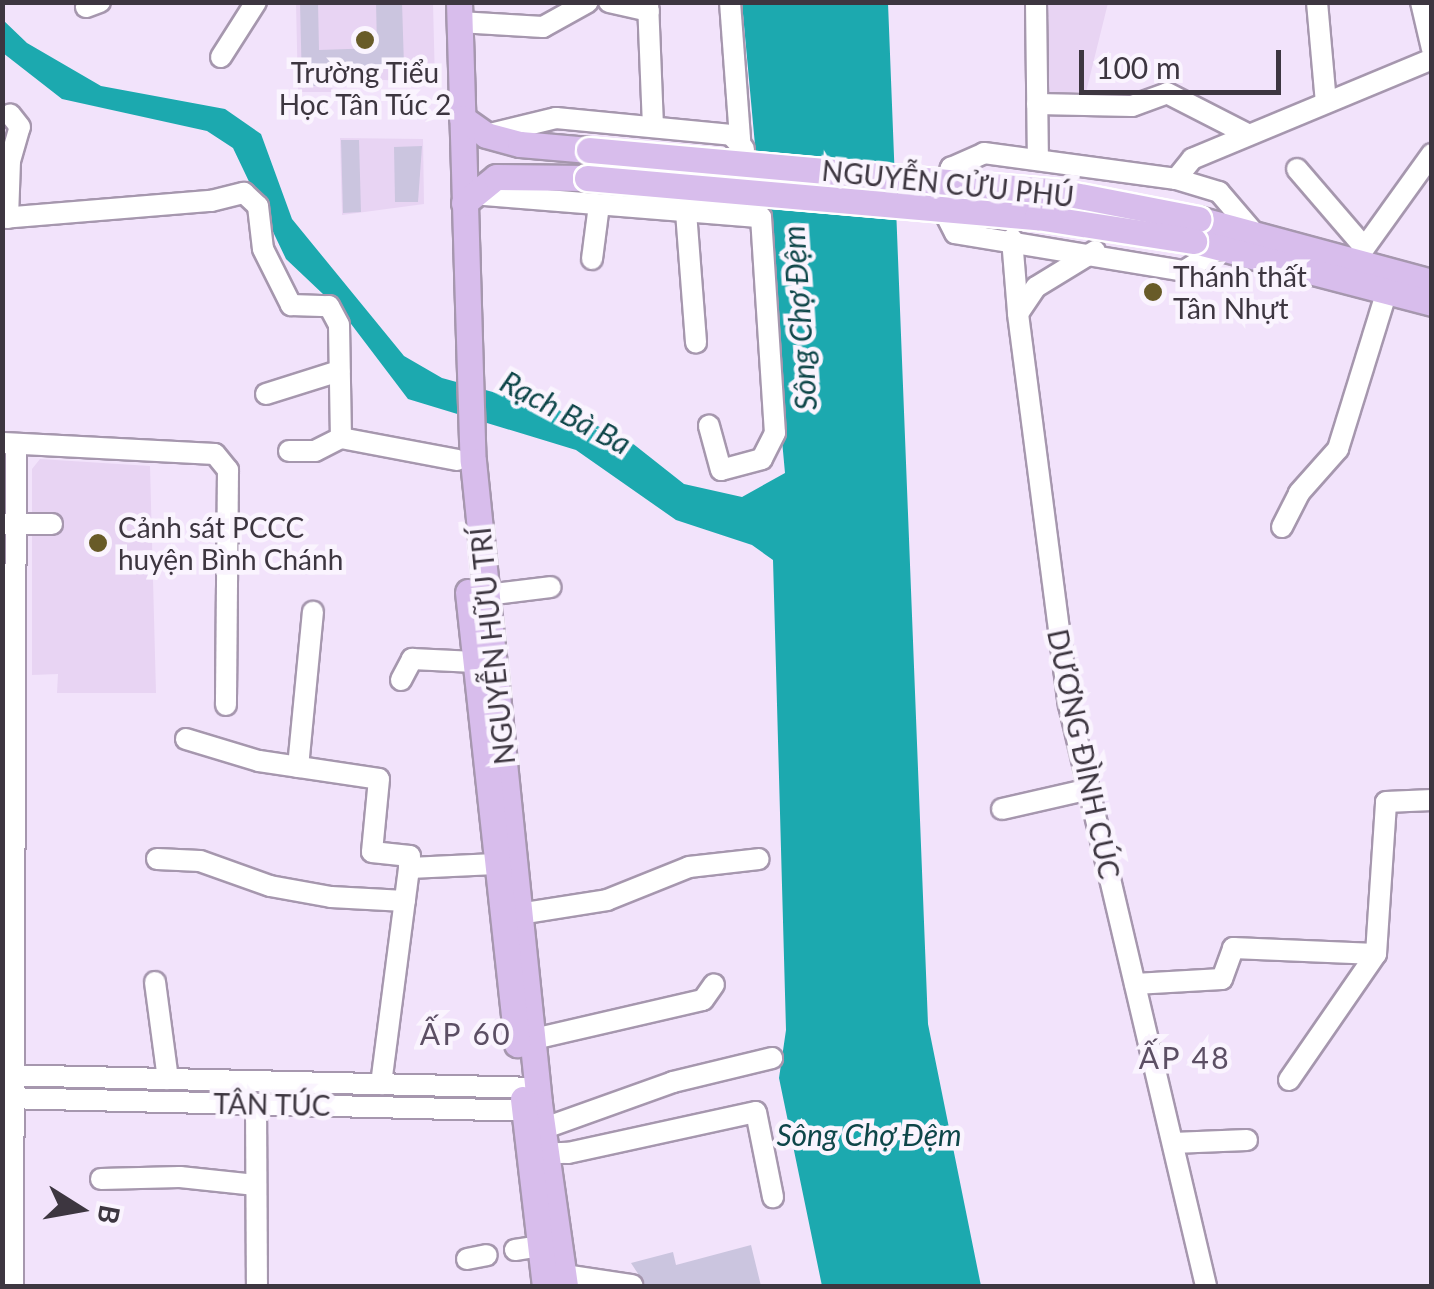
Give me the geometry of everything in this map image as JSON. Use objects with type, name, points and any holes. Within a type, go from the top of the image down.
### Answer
[{"type":"main road","name":"NGUYỄN HỮU TRÍ","points":[[454,9],[468,199],[460,365]]},
{"type":"main road","name":"NGUYỄN HỮU TRÍ","points":[[454,9],[460,365],[463,425],[486,595],[498,781],[496,864],[557,1283]]},
{"type":"main road","name":"NGUYỄN CỬU PHÚ","points":[[462,118],[486,135],[590,150],[1058,192],[1196,230],[1221,248],[1356,263],[1387,291],[1432,303]]},
{"type":"main road","name":"NGUYỄN CỬU PHÚ","points":[[468,199],[496,177],[518,173],[1255,234],[1432,282]]},
{"type":"main road","name":"NGUYỄN HỮU TRÍ","points":[[463,425],[457,460],[476,662],[519,914],[534,1039],[528,1248],[557,1283]]},
{"type":"street","points":[[220,57],[256,2]]},
{"type":"street","points":[[454,9],[543,27],[588,2]]},
{"type":"street","points":[[609,2],[649,7],[652,128]]},
{"type":"street","points":[[730,2],[744,149],[746,216]]},
{"type":"street","points":[[1036,2],[1038,159]]},
{"type":"street","points":[[1317,2],[1326,102]]},
{"type":"street","points":[[1421,2],[1432,49]]},
{"type":"street","points":[[1176,179],[1192,159],[1432,59]]},
{"type":"street","points":[[1036,104],[1132,106],[1167,93],[1248,134]]},
{"type":"street","points":[[10,114],[20,127],[10,161],[5,218],[244,193],[258,206],[263,250],[291,305],[328,306],[339,325],[340,438]]},
{"type":"street","points":[[486,135],[556,118],[731,135],[744,149]]},
{"type":"street","points":[[1221,248],[1184,271],[1094,251],[954,232],[940,203],[948,176],[958,160],[984,153],[1176,179],[1219,192],[1255,234]]},
{"type":"street","points":[[1297,168],[1356,263],[1432,154]]},
{"type":"street","points":[[468,199],[760,218],[775,433],[762,459],[721,470],[708,426]]},
{"type":"street","points":[[592,260],[599,205]]},
{"type":"street","points":[[686,212],[696,343]]},
{"type":"street","name":"DƯƠNG ĐÌNH CÚC","points":[[1012,238],[1054,615],[1089,789],[1206,1286]]},
{"type":"street","points":[[1018,314],[1036,287],[1094,251]]},
{"type":"street","points":[[1282,528],[1299,494],[1338,449],[1387,291]]},
{"type":"street","points":[[266,394],[339,371]]},
{"type":"street","points":[[289,450],[316,452],[340,438],[457,460]]},
{"type":"street","points":[[13,1286],[8,1098],[9,444],[215,454],[228,470],[226,704]]},
{"type":"street","points":[[9,524],[52,524]]},
{"type":"street","points":[[486,595],[550,587]]},
{"type":"street","points":[[298,767],[313,612]]},
{"type":"street","points":[[401,680],[412,659],[476,662]]},
{"type":"street","points":[[186,740],[298,767],[379,779],[372,852],[410,856],[381,1084]]},
{"type":"street","points":[[1002,809],[1089,789]]},
{"type":"street","points":[[1289,1080],[1376,954],[1386,802],[1432,800]]},
{"type":"street","points":[[157,859],[200,860],[270,886],[331,897],[406,901]]},
{"type":"street","points":[[519,914],[608,900],[689,867],[759,860]]},
{"type":"street","points":[[409,868],[496,864]]},
{"type":"street","points":[[1135,984],[1222,979],[1233,948],[1376,954]]},
{"type":"street","points":[[154,982],[168,1079]]},
{"type":"street","points":[[534,1039],[703,1000],[714,984]]},
{"type":"street","points":[[534,1121],[772,1058]]},
{"type":"street","name":"TÂN TÚC","points":[[8,1075],[381,1084],[534,1121]]},
{"type":"street","name":"TÂN TÚC","points":[[8,1098],[256,1104],[534,1121]]},
{"type":"street","points":[[256,1104],[256,1286]]},
{"type":"street","points":[[534,1121],[756,1112],[772,1197]]},
{"type":"street","points":[[1173,1142],[1247,1140]]},
{"type":"street","points":[[101,1179],[180,1177],[256,1185]]},
{"type":"street","points":[[557,1283],[632,1284]]},
{"type":"shaded area","name":"Trường Tiểu Học Tân Túc 2","points":[[296,3],[433,3],[435,83],[334,77],[332,92],[298,92]]},
{"type":"shaded area","points":[[1041,3],[1108,3],[1086,92],[1042,92],[1049,17],[1042,17]]},
{"type":"shaded area","name":"Trường Tiểu Học Tân Túc 2","points":[[340,138],[423,139],[424,204],[342,215]]},
{"type":"shaded area","points":[[40,459],[150,466],[156,693],[57,693],[58,674],[32,675],[32,469]]},
{"type":"water","name":"Sông Chợ Đệm","points":[[742,3],[888,3],[928,1024],[981,1286],[822,1286],[779,1078],[786,1030],[773,560],[752,545],[676,520],[576,450],[408,399],[342,312],[286,259],[233,148],[207,131],[62,99],[3,53],[2,19],[27,43],[101,86],[225,109],[261,134],[292,219],[404,356],[442,378],[566,412],[627,439],[684,484],[742,497],[785,473]]},
{"type":"building","points":[[300,2],[318,2],[319,50],[377,48],[376,2],[402,2],[404,66],[321,72],[322,86],[302,86]]},
{"type":"building","points":[[341,140],[359,140],[361,212],[343,213]]},
{"type":"building","points":[[422,146],[418,202],[395,202],[394,147]]},
{"type":"building","points":[[751,1245],[761,1286],[646,1286],[631,1263],[673,1252],[676,1265]]},
{"type":"place","name":"Trường Tiểu Học Tân Túc 2","points":[[365,40]]},
{"type":"place","name":"Thánh thất Tân Nhựt","points":[[1153,292]]},
{"type":"place","name":"Cảnh sát PCCC huyện Bình Chánh","points":[[98,543]]},
{"type":"district","name":"ẤP 60","points":[[466,1033]]},
{"type":"district","name":"ẤP 48","points":[[1185,1057]]},
{"type":"water label","name":"Rạch Bà Ba","points":[[566,412]]}]
